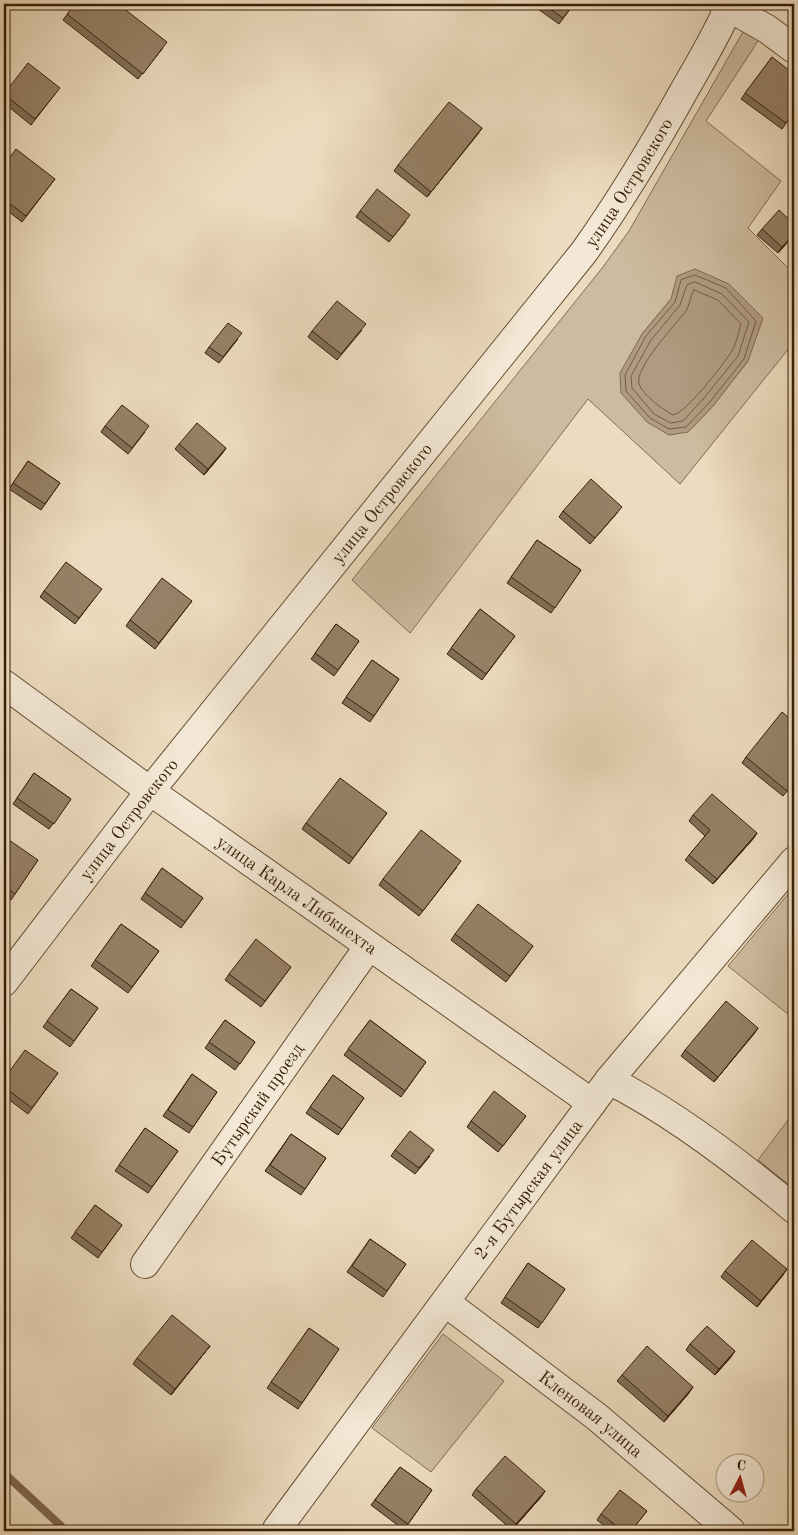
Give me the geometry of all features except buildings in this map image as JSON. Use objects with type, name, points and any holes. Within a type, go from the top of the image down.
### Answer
[{"type":"street","points":[[727,5],[794,49]]},
{"type":"street","name":"улица Островского","points":[[4,982],[150,791],[584,252],[605,223],[662,131],[715,36],[727,5]]},
{"type":"street","name":"улица Карла Либкнехта","points":[[4,684],[150,791],[592,1103]]},
{"type":"street","name":"2-я Бутырская улица","points":[[279,1530],[609,1080],[794,861]]},
{"type":"street","name":"Бутырский проезд","points":[[145,1264],[369,946]]},
{"type":"street","points":[[609,1080],[636,1094],[689,1129],[794,1209]]},
{"type":"street","name":"Кленовая улица","points":[[445,1302],[597,1417],[731,1531]]},
{"type":"shaded area","points":[[744,30],[760,38],[706,121],[781,181],[748,228],[794,274],[794,342],[680,484],[588,399],[410,633],[352,580],[603,267],[629,231]],"holes":[[[671,299],[748,361],[713,406],[688,432],[642,334]]]},
{"type":"shaded area","points":[[794,887],[794,1019],[728,966]]},
{"type":"shaded area","points":[[794,1112],[794,1189],[758,1160]]},
{"type":"shaded area","points":[[443,1334],[504,1381],[431,1472],[372,1428]]},
{"type":"water","points":[[695,269],[729,284],[763,318],[748,361],[713,406],[688,432],[669,435],[647,422],[621,393],[620,373],[642,334],[671,299],[677,276]]},
{"type":"waterway","points":[[4,1473],[61,1526],[64,1531]]}]
